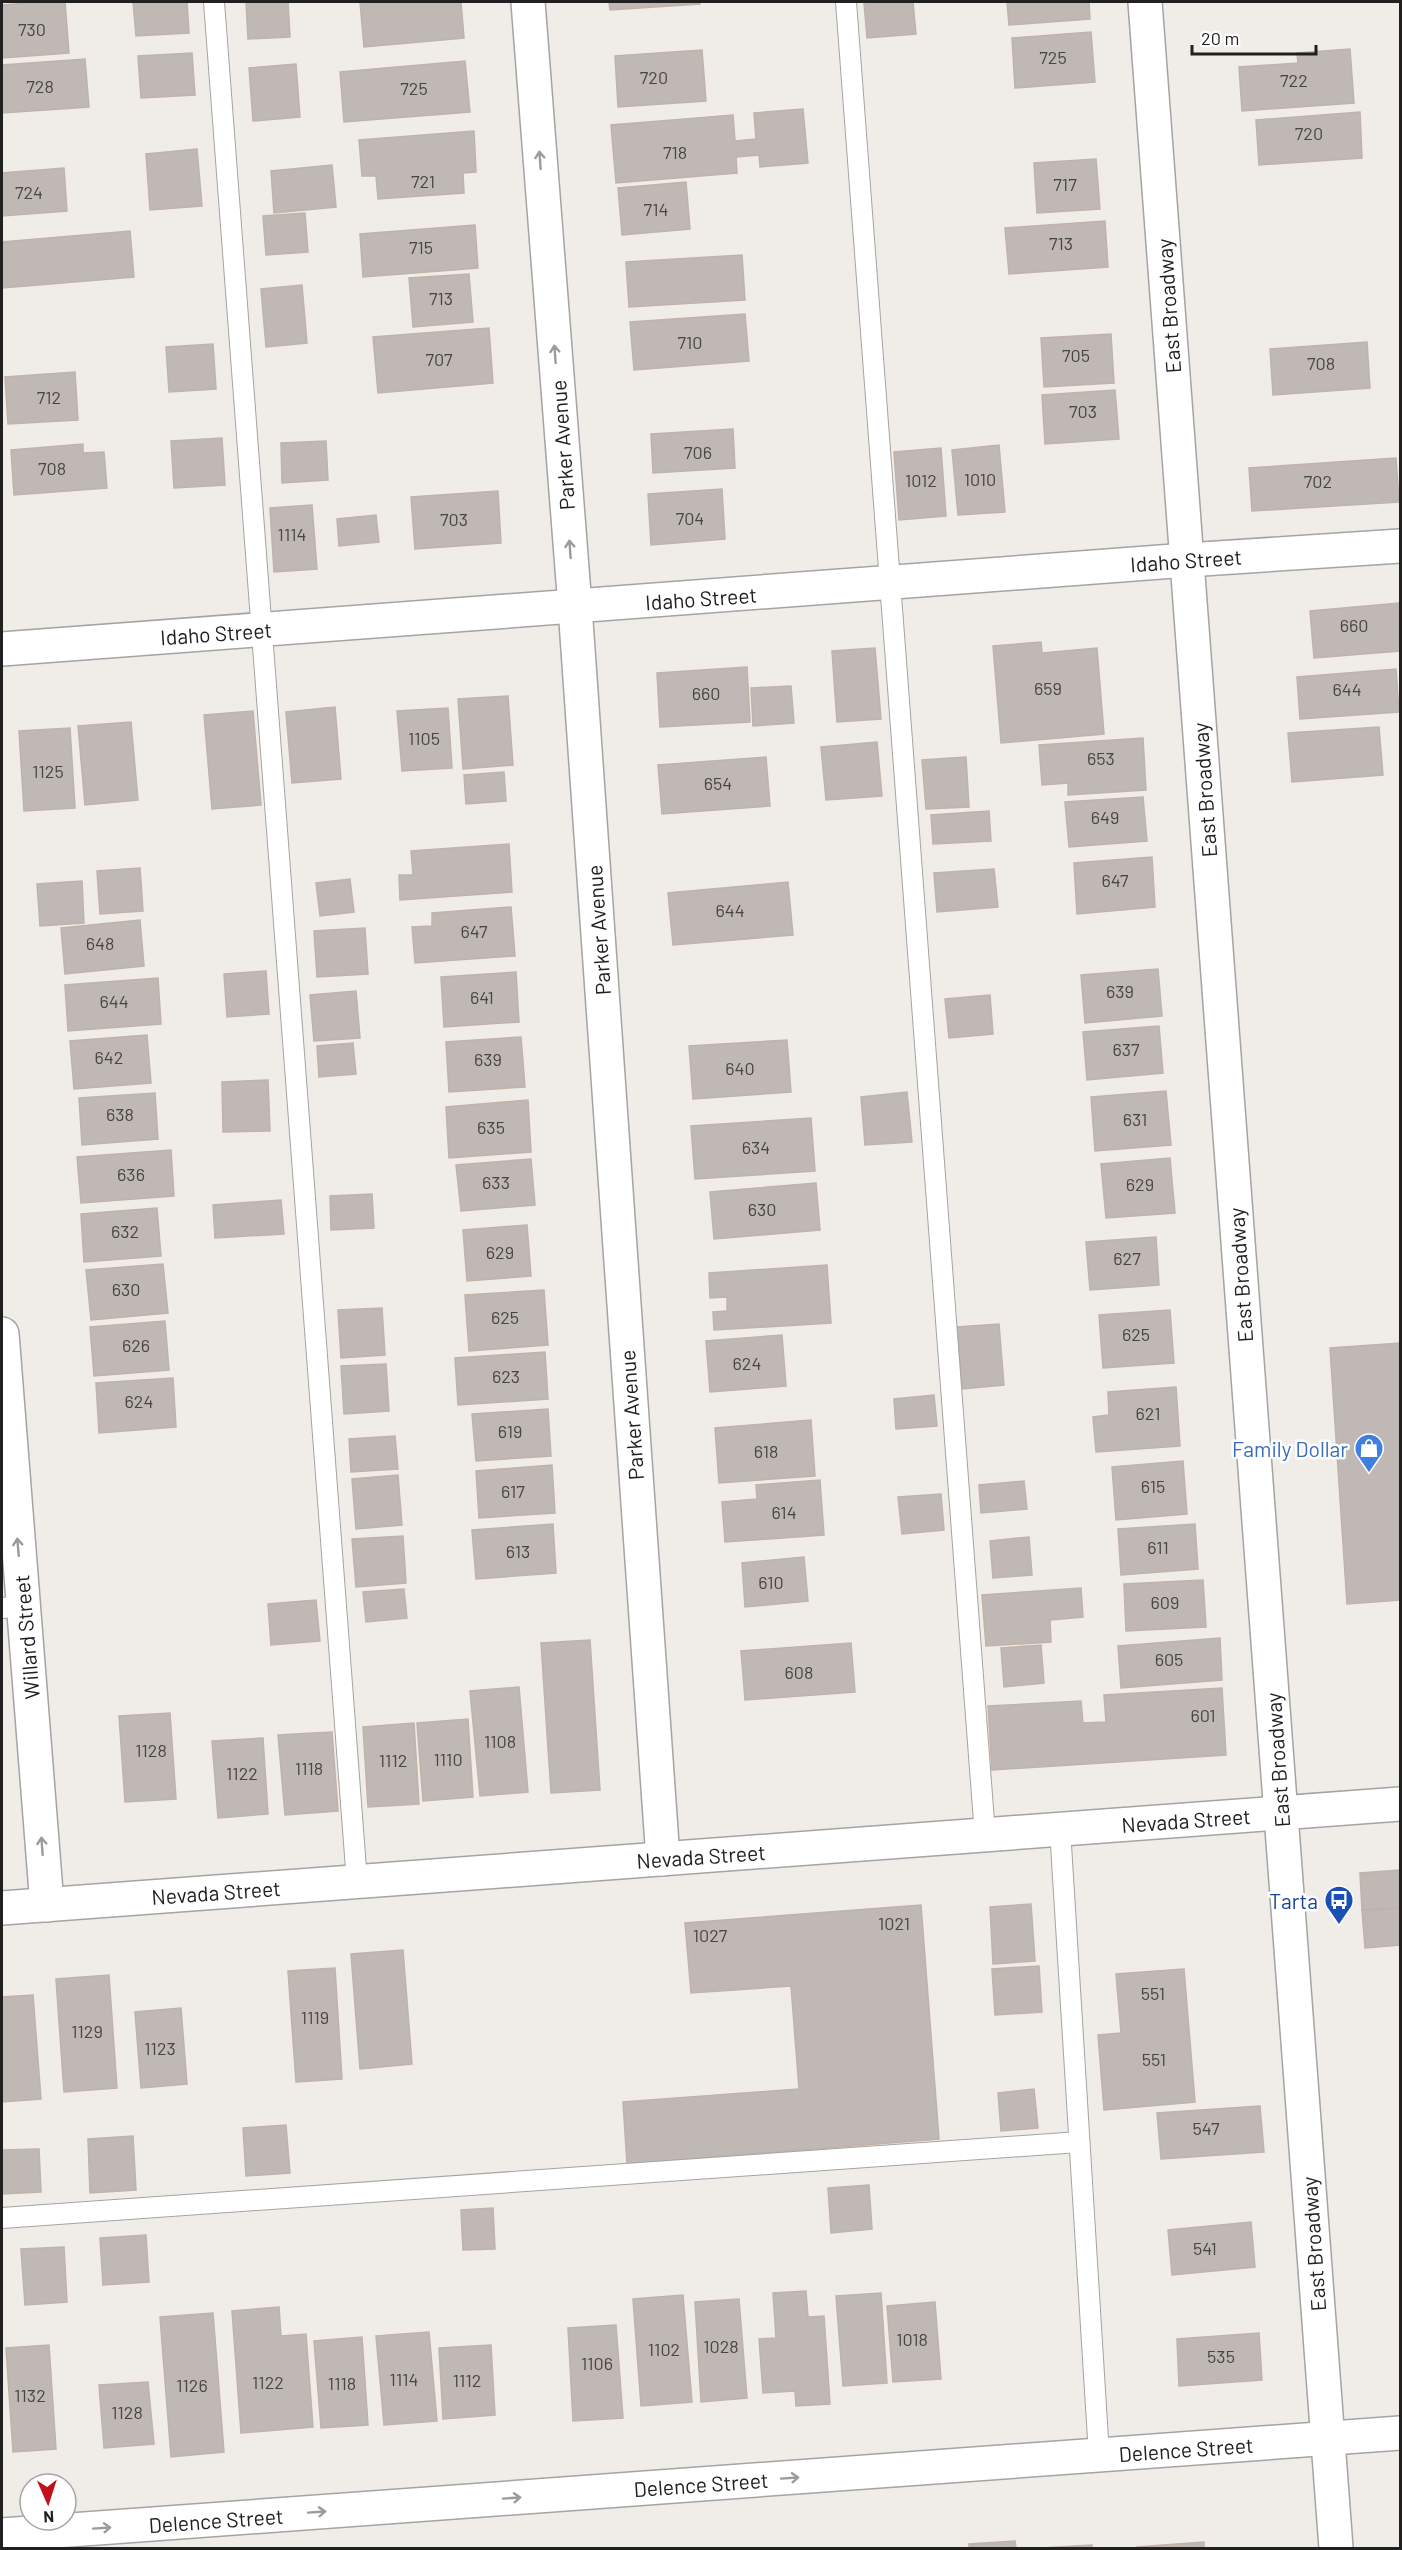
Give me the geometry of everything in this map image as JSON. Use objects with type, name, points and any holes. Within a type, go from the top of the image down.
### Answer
[{"type":"street","name":"Parker Avenue","points":[[528,2],[575,607],[663,1859]]},
{"type":"street","name":"East Broadway","points":[[1145,2],[1336,2548]]},
{"type":"street","name":"Idaho Street","points":[[2,649],[1401,546]]},
{"type":"street","name":"Willard Street","points":[[2,1334],[12,1607],[47,1905]]},
{"type":"street","name":"Nevada Street","points":[[2,1908],[1401,1804]]},
{"type":"street","name":"Delence Street","points":[[2,2535],[1401,2433]]},
{"type":"lane","points":[[214,2],[357,1882]]},
{"type":"lane","points":[[846,2],[985,1835]]},
{"type":"lane","points":[[1060,1829],[1098,2455]]},
{"type":"lane","points":[[2,2218],[1079,2142]]},
{"type":"building","points":[[65,2],[69,53],[2,58],[2,5]]},
{"type":"building","points":[[133,2],[187,2],[189,33],[136,36]]},
{"type":"building","points":[[246,2],[288,2],[290,37],[248,39]]},
{"type":"building","points":[[360,2],[461,2],[464,38],[364,47]]},
{"type":"building","points":[[609,2],[700,2],[700,4],[610,10]]},
{"type":"building","points":[[864,2],[913,2],[916,34],[867,38]]},
{"type":"building","points":[[1007,2],[1089,2],[1090,19],[1009,25]]},
{"type":"building","points":[[1091,32],[1095,82],[1015,88],[1012,38]]},
{"type":"building","points":[[1350,49],[1354,103],[1242,111],[1239,67],[1298,63],[1297,53]]},
{"type":"building","points":[[702,50],[706,101],[618,107],[615,56]]},
{"type":"building","points":[[192,53],[195,95],[141,98],[138,56]]},
{"type":"building","points":[[85,59],[89,107],[2,113],[2,65]]},
{"type":"building","points":[[465,61],[470,112],[344,122],[340,72]]},
{"type":"building","points":[[296,64],[300,117],[253,121],[249,68]]},
{"type":"building","points":[[803,109],[808,163],[760,167],[759,155],[736,157],[737,173],[616,183],[611,125],[733,115],[735,141],[756,139],[754,113]]},
{"type":"building","points":[[1360,112],[1362,158],[1259,165],[1256,120]]},
{"type":"building","points":[[474,131],[476,172],[463,173],[464,193],[378,199],[376,176],[362,176],[359,140]]},
{"type":"building","points":[[197,149],[202,206],[150,210],[146,154]]},
{"type":"building","points":[[1096,159],[1100,209],[1037,213],[1034,163]]},
{"type":"building","points":[[332,165],[336,207],[274,213],[271,171]]},
{"type":"building","points":[[64,168],[67,211],[2,216],[2,173]]},
{"type":"building","points":[[686,182],[690,229],[622,235],[618,188]]},
{"type":"building","points":[[305,213],[308,252],[266,255],[263,216]]},
{"type":"building","points":[[1105,221],[1108,267],[1009,274],[1005,228]]},
{"type":"building","points":[[475,225],[478,268],[363,277],[360,234]]},
{"type":"building","points":[[130,231],[134,277],[2,288],[2,242]]},
{"type":"building","points":[[742,255],[745,300],[629,307],[626,262]]},
{"type":"building","points":[[469,274],[473,322],[413,327],[409,278]]},
{"type":"building","points":[[302,285],[307,343],[266,347],[261,289]]},
{"type":"building","points":[[745,314],[749,361],[634,370],[630,322]]},
{"type":"building","points":[[489,328],[493,383],[378,393],[373,337]]},
{"type":"building","points":[[1111,334],[1114,383],[1044,387],[1041,338]]},
{"type":"building","points":[[1367,342],[1370,388],[1273,395],[1270,349]]},
{"type":"building","points":[[213,344],[216,389],[169,392],[166,347]]},
{"type":"building","points":[[75,372],[78,420],[8,424],[5,377]]},
{"type":"building","points":[[1115,390],[1119,439],[1045,444],[1042,395]]},
{"type":"building","points":[[733,429],[735,468],[653,473],[651,434]]},
{"type":"building","points":[[222,438],[225,485],[174,488],[171,441]]},
{"type":"building","points":[[326,441],[328,480],[282,483],[281,443]]},
{"type":"building","points":[[83,444],[83,453],[104,452],[107,488],[14,495],[11,450]]},
{"type":"building","points":[[999,445],[1005,512],[958,515],[952,450]]},
{"type":"building","points":[[941,448],[946,516],[899,520],[894,452]]},
{"type":"building","points":[[1396,458],[1399,502],[1252,511],[1249,468]]},
{"type":"building","points":[[722,489],[725,539],[651,545],[648,494]]},
{"type":"building","points":[[498,491],[501,543],[415,549],[411,497]]},
{"type":"building","points":[[312,505],[317,569],[274,572],[270,508]]},
{"type":"building","points":[[376,515],[379,542],[339,546],[337,519]]},
{"type":"building","points":[[1399,603],[1400,651],[1314,658],[1310,611]]},
{"type":"building","points":[[1041,642],[1042,653],[1097,648],[1104,734],[1001,743],[993,646]]},
{"type":"building","points":[[875,648],[881,719],[837,722],[832,651]]},
{"type":"building","points":[[747,667],[750,722],[660,727],[657,673]]},
{"type":"building","points":[[1396,669],[1399,712],[1300,719],[1297,677]]},
{"type":"building","points":[[791,686],[794,723],[753,726],[751,688]]},
{"type":"building","points":[[508,696],[513,765],[463,769],[458,699]]},
{"type":"building","points":[[335,707],[341,779],[292,783],[286,712]]},
{"type":"building","points":[[448,708],[452,768],[402,771],[397,711]]},
{"type":"building","points":[[253,711],[261,805],[212,809],[204,715]]},
{"type":"building","points":[[131,722],[138,800],[85,805],[78,726]]},
{"type":"building","points":[[1379,727],[1383,775],[1292,782],[1288,733]]},
{"type":"building","points":[[70,728],[75,808],[24,811],[19,731]]},
{"type":"building","points":[[1143,738],[1146,790],[1068,795],[1068,783],[1042,785],[1039,745]]},
{"type":"building","points":[[877,742],[882,796],[826,800],[821,747]]},
{"type":"building","points":[[766,757],[770,806],[662,814],[658,765]]},
{"type":"building","points":[[966,757],[969,807],[926,809],[922,760]]},
{"type":"building","points":[[504,772],[506,801],[466,804],[464,775]]},
{"type":"building","points":[[1143,797],[1147,841],[1069,847],[1065,802]]},
{"type":"building","points":[[989,811],[991,841],[933,844],[931,815]]},
{"type":"building","points":[[509,844],[512,892],[400,900],[399,875],[413,875],[411,851]]},
{"type":"building","points":[[1152,857],[1155,907],[1077,914],[1074,863]]},
{"type":"building","points":[[140,868],[143,911],[100,914],[97,871]]},
{"type":"building","points":[[994,869],[998,907],[937,912],[934,873]]},
{"type":"building","points":[[350,879],[354,912],[320,916],[316,883]]},
{"type":"building","points":[[82,881],[84,923],[40,926],[37,884]]},
{"type":"building","points":[[788,882],[793,935],[673,945],[668,893]]},
{"type":"building","points":[[511,907],[515,956],[415,963],[412,927],[432,926],[432,913]]},
{"type":"building","points":[[140,920],[144,966],[65,974],[61,928]]},
{"type":"building","points":[[365,928],[368,974],[317,977],[314,931]]},
{"type":"building","points":[[1158,969],[1162,1016],[1085,1023],[1081,975]]},
{"type":"building","points":[[266,971],[269,1014],[227,1017],[224,974]]},
{"type":"building","points":[[516,972],[519,1022],[444,1027],[441,977]]},
{"type":"building","points":[[158,978],[161,1024],[68,1031],[65,985]]},
{"type":"building","points":[[356,991],[360,1038],[314,1041],[310,995]]},
{"type":"building","points":[[990,995],[993,1034],[949,1038],[945,999]]},
{"type":"building","points":[[1159,1026],[1163,1073],[1087,1080],[1083,1032]]},
{"type":"building","points":[[147,1035],[151,1083],[74,1089],[70,1041]]},
{"type":"building","points":[[521,1037],[525,1087],[449,1092],[446,1042]]},
{"type":"building","points":[[787,1040],[791,1092],[693,1099],[689,1046]]},
{"type":"building","points":[[353,1043],[356,1074],[319,1077],[317,1046]]},
{"type":"building","points":[[268,1080],[270,1131],[223,1132],[222,1082]]},
{"type":"building","points":[[1166,1091],[1171,1145],[1095,1151],[1091,1097]]},
{"type":"building","points":[[907,1092],[912,1142],[865,1145],[861,1097]]},
{"type":"building","points":[[155,1093],[158,1139],[82,1145],[79,1098]]},
{"type":"building","points":[[528,1100],[531,1152],[449,1158],[446,1107]]},
{"type":"building","points":[[811,1118],[815,1171],[695,1179],[691,1126]]},
{"type":"building","points":[[171,1150],[174,1196],[81,1203],[77,1157]]},
{"type":"building","points":[[1170,1158],[1175,1213],[1106,1218],[1101,1164]]},
{"type":"building","points":[[531,1159],[535,1205],[461,1211],[456,1165]]},
{"type":"building","points":[[816,1183],[820,1230],[714,1239],[710,1192]]},
{"type":"building","points":[[372,1194],[374,1228],[331,1230],[330,1196]]},
{"type":"building","points":[[281,1200],[284,1234],[215,1238],[213,1205]]},
{"type":"building","points":[[157,1208],[161,1256],[84,1262],[81,1214]]},
{"type":"building","points":[[527,1225],[531,1276],[467,1281],[463,1230]]},
{"type":"building","points":[[1156,1237],[1159,1285],[1090,1290],[1086,1242]]},
{"type":"building","points":[[163,1264],[168,1313],[91,1320],[86,1270]]},
{"type":"building","points":[[827,1265],[831,1323],[714,1330],[713,1312],[727,1311],[727,1297],[710,1298],[709,1273]]},
{"type":"building","points":[[544,1290],[548,1345],[469,1351],[465,1295]]},
{"type":"building","points":[[382,1308],[385,1355],[341,1358],[338,1310]]},
{"type":"building","points":[[1170,1310],[1174,1363],[1103,1368],[1099,1315]]},
{"type":"building","points":[[165,1321],[169,1370],[94,1376],[90,1327]]},
{"type":"building","points":[[999,1324],[1004,1385],[962,1389],[957,1327]]},
{"type":"building","points":[[782,1335],[786,1386],[710,1392],[706,1341]]},
{"type":"building","name":"Family Dollar","points":[[1400,1343],[1400,1600],[1347,1604],[1330,1348]]},
{"type":"building","points":[[545,1352],[548,1399],[458,1405],[455,1358]]},
{"type":"building","points":[[386,1364],[389,1411],[344,1414],[341,1366]]},
{"type":"building","points":[[173,1378],[176,1427],[99,1433],[96,1383]]},
{"type":"building","points":[[1176,1387],[1180,1446],[1096,1452],[1093,1417],[1109,1415],[1108,1392]]},
{"type":"building","points":[[934,1395],[937,1426],[896,1429],[894,1399]]},
{"type":"building","points":[[548,1409],[551,1456],[476,1461],[472,1414]]},
{"type":"building","points":[[811,1420],[815,1476],[719,1483],[715,1428]]},
{"type":"building","points":[[395,1436],[398,1469],[351,1472],[349,1439]]},
{"type":"building","points":[[1183,1461],[1187,1514],[1116,1520],[1112,1467]]},
{"type":"building","points":[[552,1465],[555,1513],[479,1518],[476,1471]]},
{"type":"building","points":[[398,1475],[402,1525],[356,1529],[352,1479]]},
{"type":"building","points":[[820,1480],[824,1535],[725,1542],[722,1502],[757,1499],[756,1485]]},
{"type":"building","points":[[1024,1481],[1027,1509],[981,1513],[979,1485]]},
{"type":"building","points":[[941,1494],[944,1530],[902,1534],[898,1497]]},
{"type":"building","points":[[553,1524],[556,1573],[476,1579],[472,1530]]},
{"type":"building","points":[[1195,1524],[1198,1569],[1121,1575],[1118,1529]]},
{"type":"building","points":[[403,1536],[406,1583],[356,1587],[352,1539]]},
{"type":"building","points":[[1029,1537],[1032,1575],[993,1578],[990,1541]]},
{"type":"building","points":[[804,1557],[808,1601],[745,1607],[742,1563]]},
{"type":"building","points":[[1203,1580],[1206,1627],[1126,1631],[1124,1584]]},
{"type":"building","points":[[1081,1588],[1083,1617],[1050,1620],[1051,1642],[986,1646],[982,1595]]},
{"type":"building","points":[[404,1589],[407,1618],[366,1622],[363,1592]]},
{"type":"building","points":[[316,1600],[320,1641],[271,1645],[268,1604]]},
{"type":"building","points":[[1220,1638],[1222,1680],[1121,1688],[1118,1646]]},
{"type":"building","points":[[590,1640],[600,1790],[551,1793],[541,1643]]},
{"type":"building","points":[[851,1643],[855,1692],[745,1700],[741,1651]]},
{"type":"building","points":[[1041,1645],[1044,1683],[1004,1687],[1001,1648]]},
{"type":"building","points":[[519,1687],[528,1792],[480,1796],[470,1691]]},
{"type":"building","points":[[1222,1688],[1226,1755],[992,1770],[988,1706],[1081,1701],[1083,1723],[1106,1722],[1104,1695]]},
{"type":"building","points":[[170,1713],[176,1799],[125,1802],[119,1716]]},
{"type":"building","points":[[468,1719],[473,1797],[423,1801],[417,1723]]},
{"type":"building","points":[[414,1723],[419,1804],[368,1807],[363,1727]]},
{"type":"building","points":[[332,1732],[338,1811],[285,1815],[278,1735]]},
{"type":"building","points":[[263,1738],[268,1814],[218,1818],[212,1741]]},
{"type":"building","points":[[1400,1870],[1400,1908],[1362,1910],[1360,1873]]},
{"type":"building","points":[[1031,1904],[1035,1961],[993,1964],[990,1907]]},
{"type":"building","points":[[921,1905],[939,2139],[627,2164],[623,2102],[799,2089],[791,1986],[691,1993],[685,1923]]},
{"type":"building","points":[[1400,1908],[1400,1945],[1365,1948],[1362,1910]]},
{"type":"building","points":[[403,1950],[412,2064],[360,2069],[351,1954]]},
{"type":"building","points":[[1039,1966],[1042,2012],[995,2015],[992,1969]]},
{"type":"building","points":[[335,1968],[342,2079],[296,2082],[288,1971]]},
{"type":"building","points":[[1184,1969],[1195,2102],[1104,2110],[1098,2035],[1121,2033],[1116,1974]]},
{"type":"building","points":[[109,1975],[117,2088],[64,2092],[56,1979]]},
{"type":"building","points":[[33,1995],[41,2099],[2,2102],[2,1997]]},
{"type":"building","points":[[181,2008],[187,2084],[141,2088],[135,2012]]},
{"type":"building","points":[[1034,2089],[1038,2128],[1001,2131],[998,2093]]},
{"type":"building","points":[[1260,2106],[1264,2152],[1161,2159],[1157,2113]]},
{"type":"building","points":[[286,2125],[290,2173],[246,2176],[243,2128]]},
{"type":"building","points":[[133,2136],[136,2190],[90,2193],[88,2139]]},
{"type":"building","points":[[39,2149],[41,2192],[2,2194],[2,2150]]},
{"type":"building","points":[[869,2185],[872,2229],[831,2233],[828,2188]]},
{"type":"building","points":[[493,2208],[495,2249],[463,2250],[461,2210]]},
{"type":"building","points":[[1251,2222],[1255,2267],[1172,2275],[1168,2230]]},
{"type":"building","points":[[146,2235],[149,2282],[103,2285],[100,2238]]},
{"type":"building","points":[[64,2247],[67,2302],[25,2305],[21,2249]]},
{"type":"building","points":[[806,2291],[808,2317],[824,2316],[830,2404],[796,2406],[795,2391],[763,2393],[759,2339],[776,2338],[773,2293]]},
{"type":"building","points":[[881,2293],[887,2383],[843,2386],[836,2296]]},
{"type":"building","points":[[683,2295],[692,2402],[641,2406],[633,2299]]},
{"type":"building","points":[[739,2299],[747,2398],[701,2402],[695,2302]]},
{"type":"building","points":[[935,2302],[941,2379],[893,2382],[887,2306]]},
{"type":"building","points":[[279,2307],[281,2336],[306,2334],[313,2427],[241,2433],[232,2311]]},
{"type":"building","points":[[213,2313],[224,2452],[171,2457],[160,2317]]},
{"type":"building","points":[[616,2325],[623,2418],[573,2421],[568,2328]]},
{"type":"building","points":[[429,2332],[437,2421],[384,2425],[376,2336]]},
{"type":"building","points":[[1259,2333],[1262,2380],[1179,2386],[1177,2339]]},
{"type":"building","points":[[362,2337],[368,2425],[321,2428],[314,2341]]},
{"type":"building","points":[[49,2345],[56,2449],[13,2452],[6,2348]]},
{"type":"building","points":[[491,2345],[495,2415],[443,2419],[439,2348]]},
{"type":"building","points":[[148,2382],[154,2444],[104,2448],[99,2385]]},
{"type":"building","points":[[1015,2541],[1016,2548],[969,2548],[969,2544]]},
{"type":"building","points":[[1204,2542],[1204,2548],[1137,2548],[1137,2547]]},
{"type":"building","points":[[1092,2545],[1092,2548],[1042,2548]]},
{"type":"place","name":"Family Dollar","points":[[1369,1474]]},
{"type":"place","name":"Tarta","points":[[1339,1926]]}]
